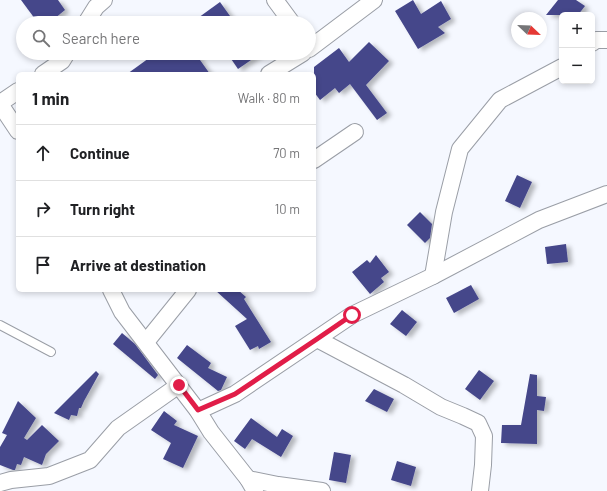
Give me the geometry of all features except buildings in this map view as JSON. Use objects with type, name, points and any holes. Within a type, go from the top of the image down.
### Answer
[{"type":"street","points":[[90,16],[96,7],[104,0]]},
{"type":"street","points":[[275,0],[287,16]]},
{"type":"street","points":[[316,43],[374,0]]},
{"type":"street","points":[[595,41],[607,40]]},
{"type":"street","points":[[46,72],[63,60]]},
{"type":"street","points":[[272,72],[291,60]]},
{"type":"street","points":[[433,276],[444,212],[460,149],[500,100],[559,69]]},
{"type":"street","points":[[16,92],[0,103],[16,128]]},
{"type":"street","points":[[316,159],[355,132]]},
{"type":"street","points":[[198,410],[235,394],[352,315],[433,276],[539,220],[607,194]]},
{"type":"street","points":[[112,292],[122,312],[198,410],[211,432],[252,485],[278,485],[322,491]]},
{"type":"street","points":[[146,342],[186,292]]},
{"type":"street","points":[[317,339],[441,407],[478,423],[484,436],[480,491]]},
{"type":"street","points":[[0,483],[11,480],[49,476],[90,460],[118,428],[179,385]]},
{"type":"lane","points":[[0,325],[51,352]]},
{"type":"route","points":[[179,385],[198,410],[235,394],[352,315]]}]
